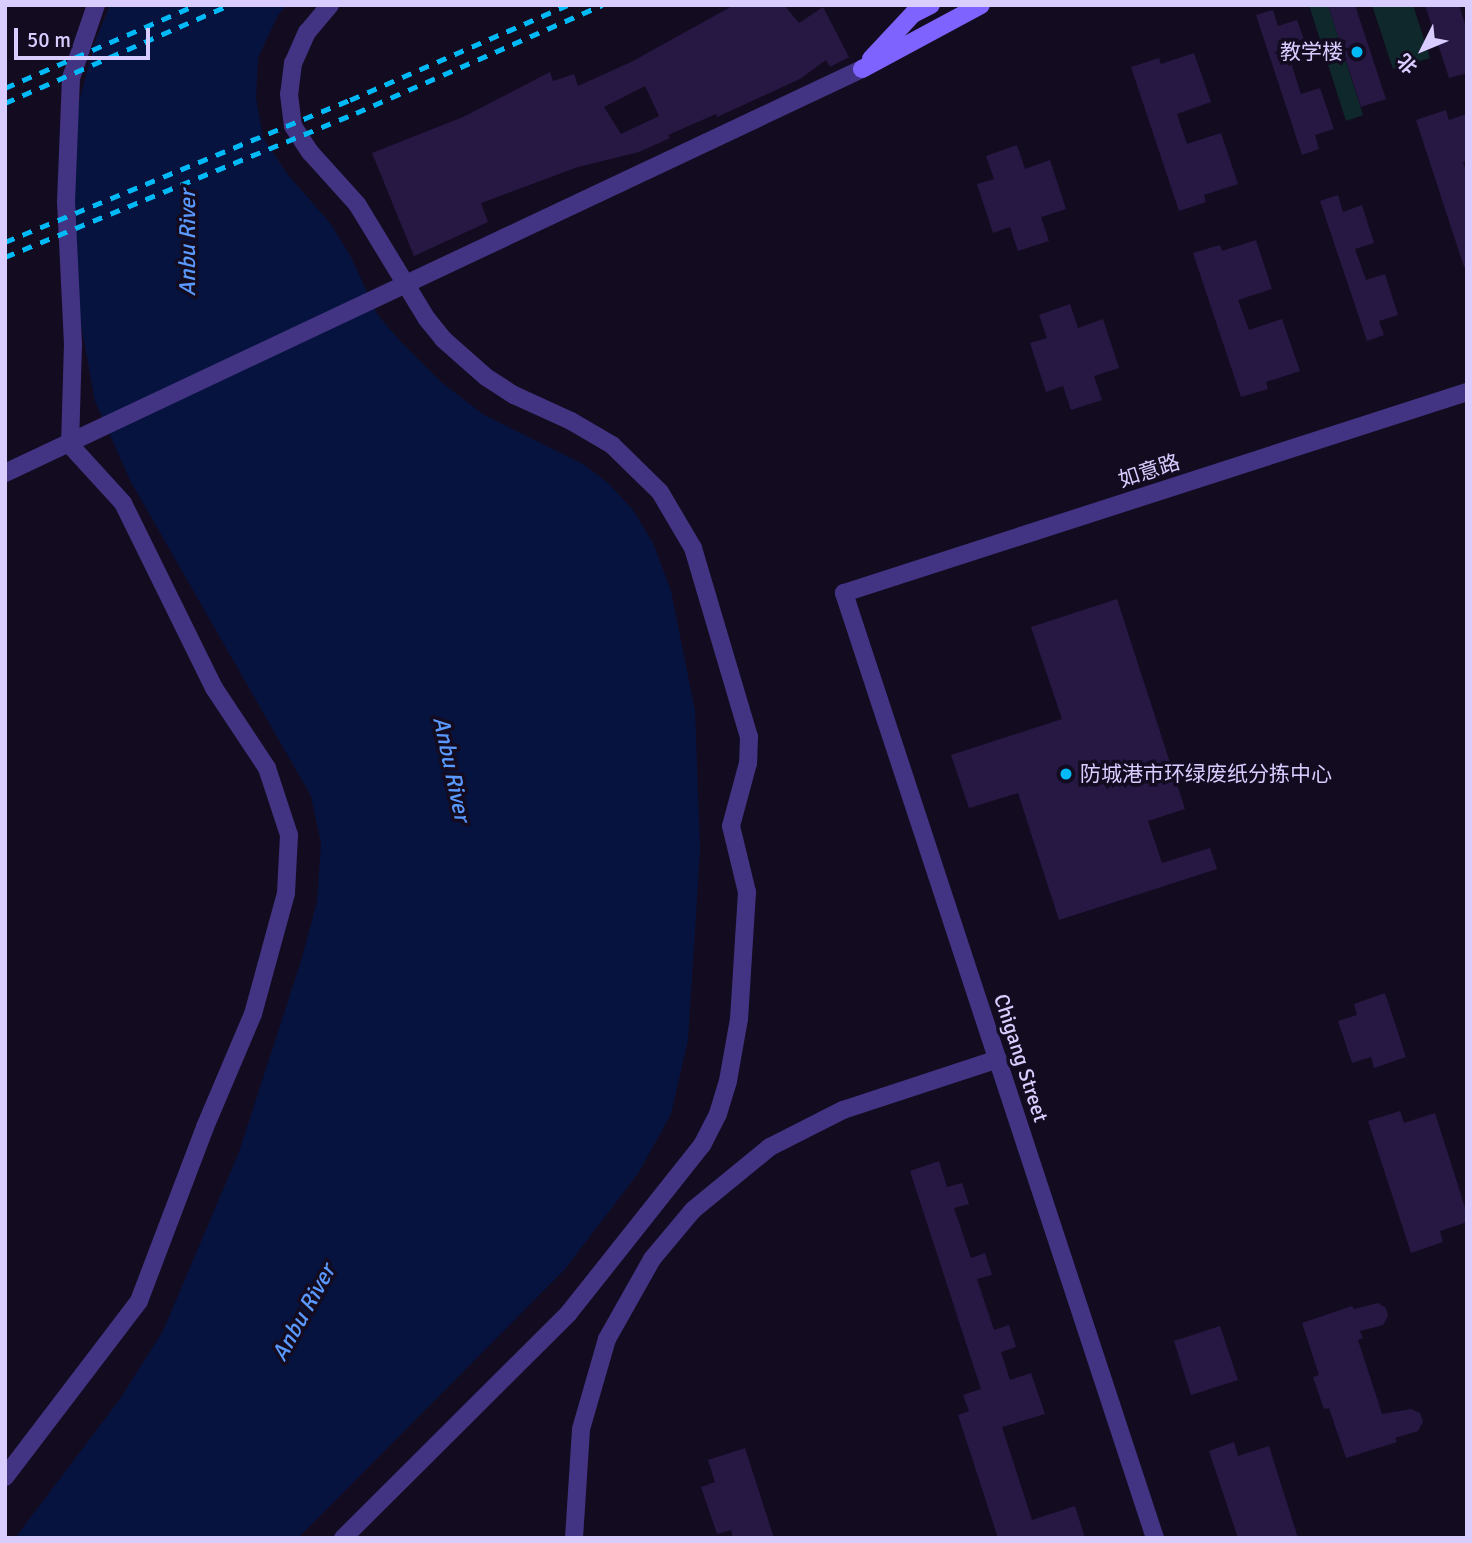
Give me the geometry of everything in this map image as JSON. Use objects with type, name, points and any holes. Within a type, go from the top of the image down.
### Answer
[{"type":"main road","points":[[862,69],[913,15],[931,5]]},
{"type":"main road","points":[[862,69],[981,5]]},
{"type":"street","points":[[5,1477],[139,1301],[205,1126],[253,1014],[286,893],[289,835],[267,768],[214,688],[123,503],[70,445],[73,344],[66,202],[71,78],[96,5]]},
{"type":"street","points":[[330,5],[307,32],[293,63],[289,94],[293,126],[310,152],[357,204],[399,288],[466,361],[514,395],[571,421],[612,445],[637,466],[679,519],[693,548],[749,737],[747,763],[731,826],[747,892],[739,1019],[728,1081],[718,1114],[702,1145],[569,1313],[342,1538]]},
{"type":"street","points":[[5,473],[70,445],[862,69]]},
{"type":"street","name":"如意路","points":[[844,593],[1467,391]]},
{"type":"street","name":"Chigang Street","points":[[844,593],[1155,1538]]},
{"type":"street","points":[[574,1538],[581,1429],[607,1339],[652,1259],[693,1210],[770,1147],[843,1110],[998,1059]]},
{"type":"green space","points":[[1309,5],[1328,5],[1363,115],[1346,121]]},
{"type":"green space","points":[[1372,5],[1413,5],[1430,58],[1393,69]]},
{"type":"water","name":"Anbu River","points":[[110,5],[287,5],[278,15],[258,58],[256,98],[263,138],[288,175],[330,223],[351,257],[377,314],[400,341],[441,382],[484,415],[583,464],[608,483],[633,510],[653,543],[671,591],[695,711],[700,850],[688,1040],[671,1114],[639,1172],[565,1269],[298,1538],[15,1538],[120,1399],[163,1331],[239,1152],[302,958],[317,902],[321,843],[311,796],[130,480],[95,401],[70,263],[75,118],[95,42]]},
{"type":"building","points":[[734,5],[784,5],[799,23],[823,7],[849,57],[830,67],[826,60],[800,79],[717,117],[716,114],[668,135],[670,138],[639,152],[578,167],[481,203],[488,222],[414,256],[372,153],[463,117],[550,72],[553,81],[574,74],[578,86],[633,61]],"holes":[[[645,86],[659,116],[621,134],[604,107]]]},
{"type":"building","name":"教学楼","points":[[1328,5],[1355,5],[1386,99],[1361,107]]},
{"type":"building","points":[[1425,5],[1459,5],[1467,30],[1467,73],[1449,78]]},
{"type":"building","points":[[1273,10],[1278,26],[1297,20],[1310,57],[1291,63],[1301,94],[1320,88],[1334,129],[1315,135],[1319,149],[1302,155],[1256,15]]},
{"type":"building","points":[[1194,53],[1211,102],[1177,114],[1187,144],[1221,133],[1238,184],[1204,195],[1206,202],[1179,211],[1131,67],[1159,58],[1161,64]]},
{"type":"building","points":[[1446,110],[1449,120],[1467,114],[1467,161],[1463,162],[1467,175],[1467,267],[1464,267],[1416,120]]},
{"type":"building","points":[[1017,145],[1025,169],[1050,160],[1066,209],[1041,217],[1049,241],[1018,251],[1010,227],[993,233],[977,184],[994,179],[986,156]]},
{"type":"building","points":[[1338,195],[1343,212],[1362,205],[1374,243],[1355,249],[1366,280],[1385,274],[1398,315],[1379,321],[1384,335],[1367,341],[1320,201]]},
{"type":"building","points":[[1256,240],[1272,289],[1238,300],[1249,330],[1282,319],[1300,371],[1266,382],[1268,389],[1241,397],[1193,253],[1220,245],[1222,251]]},
{"type":"building","points":[[1070,304],[1078,328],[1103,319],[1119,368],[1094,376],[1102,400],[1071,410],[1063,386],[1046,392],[1030,343],[1047,338],[1039,315]]},
{"type":"building","name":"防城港市环绿废纸分拣中心","points":[[1117,599],[1185,809],[1148,821],[1162,863],[1210,848],[1217,869],[1059,920],[1018,793],[969,808],[951,755],[1062,719],[1031,627]]},
{"type":"building","points":[[1385,993],[1406,1057],[1374,1068],[1371,1057],[1352,1063],[1338,1021],[1357,1015],[1354,1004]]},
{"type":"building","points":[[1400,1111],[1404,1123],[1435,1113],[1467,1214],[1467,1222],[1440,1231],[1443,1242],[1411,1253],[1368,1121]]},
{"type":"building","points":[[939,1161],[947,1187],[962,1183],[969,1204],[954,1208],[971,1258],[985,1253],[992,1275],[977,1279],[994,1330],[1009,1325],[1016,1347],[1001,1352],[1010,1380],[1031,1373],[1045,1414],[1002,1427],[1032,1520],[1075,1506],[1085,1538],[998,1538],[958,1415],[969,1411],[963,1395],[981,1389],[910,1171]]},
{"type":"building","points":[[1378,1303],[1386,1308],[1388,1316],[1383,1325],[1360,1331],[1363,1338],[1358,1340],[1382,1414],[1411,1409],[1420,1413],[1423,1422],[1418,1431],[1395,1438],[1397,1442],[1346,1458],[1329,1408],[1324,1409],[1313,1377],[1319,1375],[1302,1323],[1352,1306],[1354,1309]]},
{"type":"building","points":[[1220,1326],[1238,1380],[1191,1395],[1174,1341]]},
{"type":"building","points":[[1234,1442],[1238,1456],[1269,1446],[1298,1538],[1238,1538],[1209,1451]]},
{"type":"building","points":[[745,1448],[774,1538],[733,1538],[731,1530],[717,1534],[701,1487],[715,1482],[708,1460]]},
{"type":"railway","points":[[5,88],[196,5]]},
{"type":"railway","points":[[5,103],[229,5]]},
{"type":"railway","points":[[5,242],[350,100],[567,5]]},
{"type":"railway","points":[[5,257],[356,113],[602,5]]},
{"type":"place","name":"教学楼","points":[[1357,52]]},
{"type":"place","name":"防城港市环绿废纸分拣中心","points":[[1066,774]]}]
